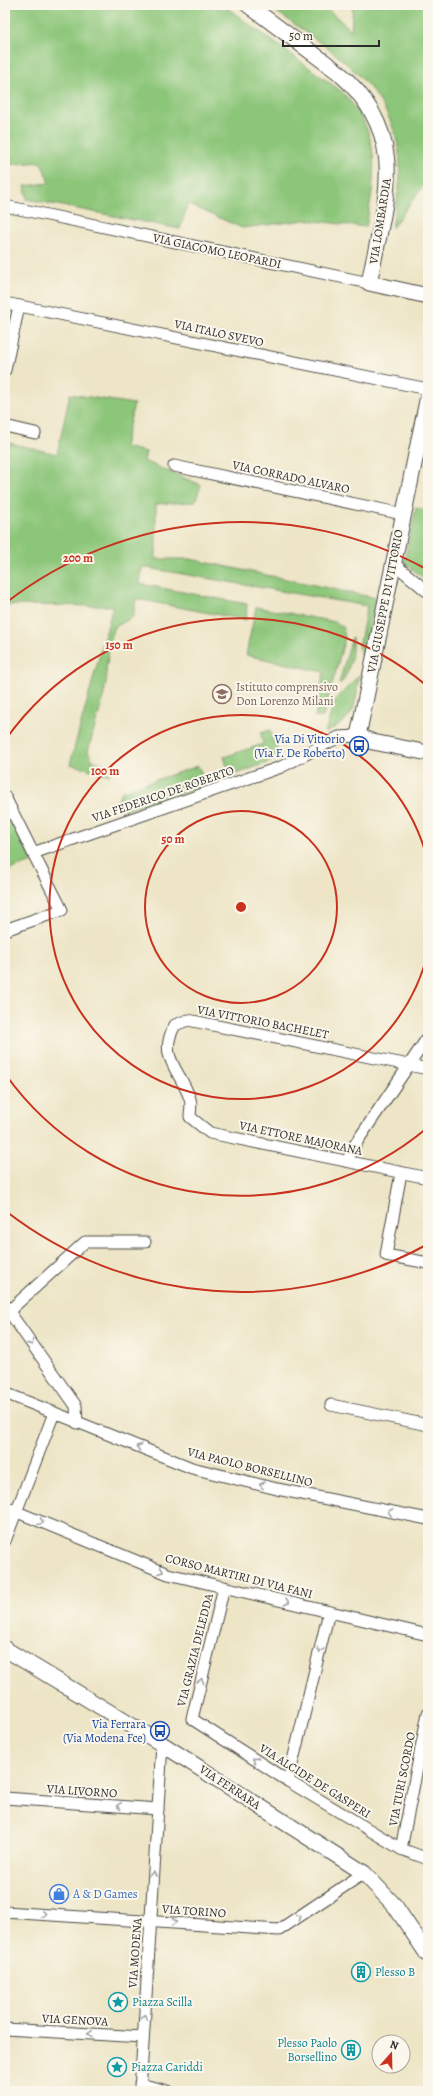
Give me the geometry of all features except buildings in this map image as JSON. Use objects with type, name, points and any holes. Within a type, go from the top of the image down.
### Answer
[{"type":"street","name":"VIA LOMBARDIA","points":[[248,5],[353,84],[374,112],[387,153],[388,184],[369,283]]},
{"type":"street","name":"VIA GIACOMO LEOPARDI","points":[[5,206],[428,296]]},
{"type":"street","name":"VIA ITALO SVEVO","points":[[5,303],[428,389]]},
{"type":"street","points":[[5,370],[19,306]]},
{"type":"street","name":"VIA GIUSEPPE DI VITTORIO","points":[[358,736],[392,562],[428,396]]},
{"type":"street","points":[[5,426],[35,433]]},
{"type":"street","name":"VIA CORRADO ALVARO","points":[[174,466],[403,514]]},
{"type":"street","points":[[392,562],[428,592]]},
{"type":"street","points":[[358,736],[373,742],[428,753]]},
{"type":"street","name":"VIA FEDERICO DE ROBERTO","points":[[33,853],[281,767],[339,737],[358,736]]},
{"type":"street","points":[[5,797],[62,910],[5,930]]},
{"type":"street","name":"VIA VITTORIO BACHELET","points":[[191,1100],[167,1052],[169,1035],[175,1025],[188,1020],[428,1069]]},
{"type":"street","points":[[348,1161],[352,1149],[428,1037]]},
{"type":"street","name":"VIA ETTORE MAJORANA","points":[[191,1100],[190,1118],[210,1133],[428,1178]]},
{"type":"street","points":[[401,1173],[386,1255],[428,1263]]},
{"type":"street","points":[[78,1423],[76,1406],[7,1308],[85,1242],[145,1242]]},
{"type":"street","name":"VIA PAOLO BORSELLINO","points":[[5,1393],[192,1468],[277,1489],[428,1519]]},
{"type":"street","points":[[331,1405],[428,1425]]},
{"type":"street","points":[[5,1541],[54,1413]]},
{"type":"street","name":"CORSO MARTIRI DI VIA FANI","points":[[5,1507],[168,1574],[428,1635]]},
{"type":"street","name":"VIA GRAZIA DELEDDA","points":[[192,1719],[224,1587]]},
{"type":"street","points":[[288,1781],[329,1612]]},
{"type":"street","name":"VIA FERRARA","points":[[6,1650],[162,1744],[364,1872],[395,1906],[428,1955]]},
{"type":"street","name":"VIA TURI SCORDO","points":[[401,1849],[428,1713]]},
{"type":"street","name":"VIA ALCIDE DE GASPERI","points":[[192,1719],[288,1781],[401,1849],[428,1858]]},
{"type":"street","name":"VIA MODENA","points":[[140,2088],[162,1744]]},
{"type":"street","name":"VIA LIVORNO","points":[[5,1798],[158,1809]]},
{"type":"street","name":"VIA TORINO","points":[[5,1912],[279,1930],[364,1872]]},
{"type":"street","name":"VIA GENOVA","points":[[5,2029],[143,2037]]},
{"type":"street","points":[[140,2088],[167,2091]]},
{"type":"green space","points":[[21,5],[223,5],[341,91],[355,107],[364,123],[370,139],[373,155],[374,172],[366,227],[306,220],[242,228],[188,204],[180,229],[27,199],[25,186],[49,183],[41,162],[5,165],[5,11]]},
{"type":"green space","points":[[267,5],[323,5],[351,30],[353,5],[428,5],[428,179],[392,228],[400,171],[397,142],[388,116],[374,93],[356,73],[313,37]]},
{"type":"green space","points":[[70,394],[134,404],[124,447],[146,452],[144,461],[201,485],[195,502],[156,504],[156,559],[190,559],[376,598],[363,659],[359,647],[367,606],[142,567],[140,584],[247,604],[246,620],[136,599],[133,617],[113,628],[106,669],[107,677],[103,699],[88,751],[93,761],[112,766],[109,775],[70,764],[113,606],[5,606],[5,442],[57,454]]},
{"type":"green space","points":[[416,508],[428,511],[428,582],[404,562]]},
{"type":"green space","points":[[256,607],[335,622],[343,627],[345,638],[323,717],[315,717],[324,672],[246,655]]},
{"type":"green space","points":[[352,637],[352,655],[349,666],[342,682],[339,683]]},
{"type":"green space","points":[[360,674],[353,710],[344,721],[325,733],[334,702]]},
{"type":"green space","points":[[270,730],[279,754],[278,759],[236,774],[229,773],[224,757],[263,744],[261,733]]},
{"type":"green space","points":[[198,766],[204,778],[199,788],[127,810],[120,808],[117,802],[122,791]]},
{"type":"green space","points":[[5,806],[33,862],[5,871]]},
{"type":"place","name":"Istituto comprensivo Don Lorenzo Milani","points":[[222,694]]},
{"type":"place","name":"Via Di Vittorio (Via F. De Roberto)","points":[[359,746]]},
{"type":"place","name":"Via Ferrara (Via Modena Fce)","points":[[160,1731]]},
{"type":"place","name":"A & D Games","points":[[59,1894]]},
{"type":"place","name":"Plesso B","points":[[361,1972]]},
{"type":"place","name":"Piazza Scilla","points":[[118,2002]]},
{"type":"place","name":"Plesso Paolo Borsellino","points":[[351,2050]]},
{"type":"place","name":"Piazza Cariddi","points":[[117,2067]]}]
